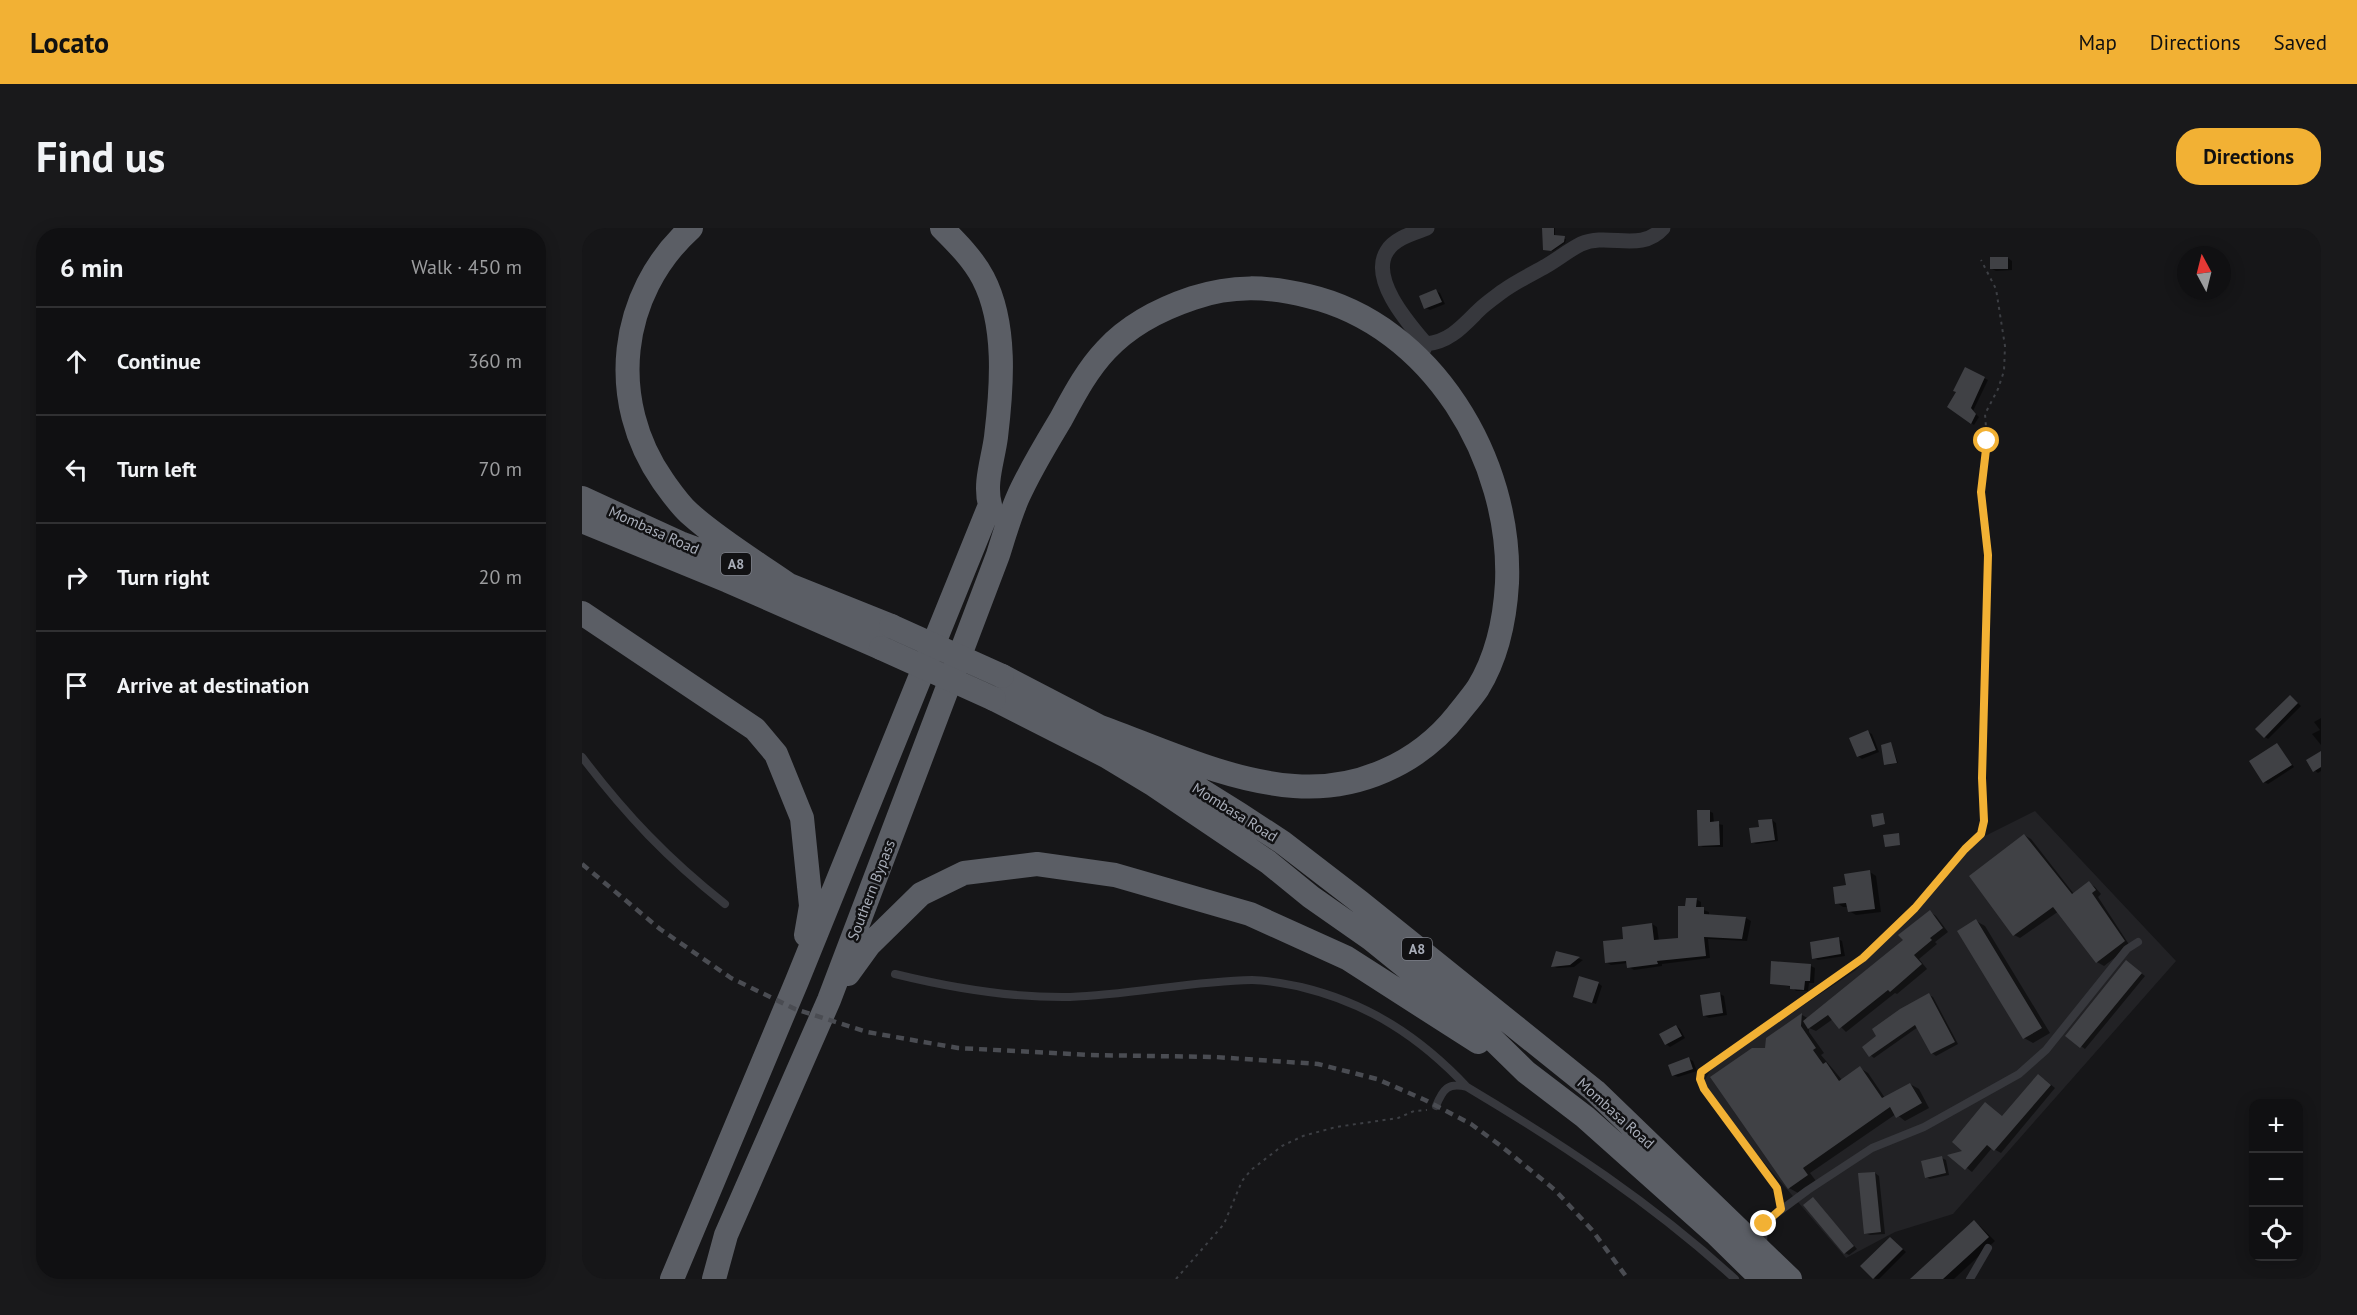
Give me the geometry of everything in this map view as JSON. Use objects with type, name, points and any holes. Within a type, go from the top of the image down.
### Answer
[{"type":"highway","points":[[691,228],[665,254],[650,277],[637,310],[632,330],[627,374],[635,425],[648,459],[687,512],[789,585]]},
{"type":"highway","points":[[672,1279],[798,981],[990,506],[987,485],[996,432],[1000,374],[997,324],[991,297],[982,276],[942,228]]},
{"type":"highway","name":"Southern Bypass","points":[[714,1279],[726,1235],[829,1000],[1018,498],[1071,400],[1106,350],[1141,320],[1157,311],[1208,293],[1263,287],[1323,299],[1371,321],[1420,350],[1460,410],[1491,471],[1506,544],[1506,604],[1494,653],[1478,688],[1451,722],[1424,748],[1378,774],[1333,785],[1313,786],[1294,786],[1249,779],[1209,767],[1098,726]]},
{"type":"highway","name":"Mombasa Road","points":[[582,498],[680,543],[891,626],[1002,675],[1098,726],[1265,831],[1360,902],[1595,1091],[1790,1279]]},
{"type":"highway","name":"Mombasa Road","points":[[582,521],[728,581],[994,699],[1106,756],[1154,785],[1268,862],[1311,897],[1371,939],[1480,1027],[1526,1072],[1585,1118],[1762,1279]]},
{"type":"highway","points":[[582,613],[755,729],[776,754],[802,818],[811,906],[798,981]]},
{"type":"highway","points":[[829,1000],[869,945],[921,894],[964,873],[1037,864],[1115,875],[1250,914],[1347,958],[1526,1072]]},
{"type":"street","points":[[1427,228],[1403,237],[1392,245],[1383,260],[1385,282],[1390,296],[1420,350],[1446,339],[1505,290],[1582,244],[1602,240],[1647,240],[1655,237],[1663,228]]},
{"type":"lane","points":[[582,757],[638,826],[668,857],[725,904]]},
{"type":"lane","points":[[1765,1254],[1762,1237],[1764,1224],[1781,1209],[1872,1148],[1924,1126],[2019,1074],[2046,1050],[2127,949],[2138,942]]},
{"type":"lane","points":[[895,974],[967,990],[1014,995],[1070,997],[1254,980],[1276,981],[1332,996],[1367,1009],[1443,1061],[1467,1086],[1548,1135],[1611,1178],[1706,1253],[1735,1279]]},
{"type":"lane","points":[[1436,1106],[1450,1086],[1455,1084],[1467,1086]]},
{"type":"lane","points":[[1970,1279],[1988,1248]]},
{"type":"path","points":[[1781,1209],[1777,1188],[1704,1089],[1700,1079],[1701,1072],[1863,958],[1915,908],[1965,849],[1981,834],[1984,821],[1982,778],[1988,555],[1981,492],[1987,441],[1985,414],[2004,371],[2005,346],[1996,289],[1981,260]]},
{"type":"path","points":[[1176,1279],[1224,1224],[1242,1181],[1251,1170],[1276,1150],[1303,1136],[1336,1127],[1398,1118],[1414,1110],[1428,1110],[1436,1106]]},
{"type":"shaded area","points":[[2035,811],[2176,961],[1953,1214],[1895,1232],[1846,1258],[1700,1088],[1713,1066],[1856,970],[1941,877],[1981,838]]},
{"type":"building","points":[[1542,228],[1554,228],[1554,235],[1565,236],[1564,242],[1551,251],[1543,250]]},
{"type":"building","points":[[1990,257],[2008,257],[2008,269],[1990,269]]},
{"type":"building","points":[[1436,289],[1442,302],[1424,309],[1419,296]]},
{"type":"building","points":[[1965,367],[1985,377],[1971,408],[1976,414],[1971,424],[1947,407],[1956,392],[1953,391]]},
{"type":"building","points":[[2290,695],[2298,703],[2264,738],[2255,729]]},
{"type":"building","points":[[1868,730],[1876,750],[1857,757],[1849,738]]},
{"type":"building","points":[[1891,742],[1897,763],[1884,765],[1881,745]]},
{"type":"building","points":[[2277,743],[2292,765],[2263,783],[2249,761]]},
{"type":"building","points":[[2321,751],[2321,767],[2313,772],[2306,760]]},
{"type":"building","points":[[1697,810],[1710,810],[1710,822],[1719,821],[1720,845],[1698,846]]},
{"type":"building","points":[[1883,813],[1885,824],[1873,827],[1871,815]]},
{"type":"building","points":[[1772,819],[1775,840],[1751,843],[1749,828],[1759,827],[1758,820]]},
{"type":"building","points":[[1899,833],[1900,845],[1885,847],[1883,835]]},
{"type":"building","points":[[2024,834],[2072,894],[2089,881],[2096,890],[2092,893],[2125,941],[2096,963],[2053,907],[2013,936],[1969,876]]},
{"type":"building","points":[[1870,870],[1875,909],[1848,912],[1846,903],[1835,904],[1833,887],[1846,885],[1844,874]]},
{"type":"building","points":[[1686,898],[1697,898],[1696,907],[1704,907],[1704,914],[1746,917],[1742,939],[1704,937],[1706,956],[1657,961],[1658,964],[1627,968],[1626,961],[1605,963],[1603,941],[1623,939],[1622,927],[1652,923],[1654,940],[1678,938],[1678,906],[1685,906]]},
{"type":"building","points":[[1930,910],[1943,928],[1914,955],[1922,964],[1890,992],[1888,990],[1839,1029],[1828,1015],[1808,1029],[1803,1021],[1903,940],[1898,935]]},
{"type":"building","points":[[1976,919],[2042,1028],[2023,1039],[1957,931]]},
{"type":"building","points":[[1839,937],[1841,954],[1812,959],[1810,942]]},
{"type":"building","points":[[1556,951],[1580,957],[1570,965],[1551,967]]},
{"type":"building","points":[[2126,960],[2142,973],[2080,1048],[2065,1036]]},
{"type":"building","points":[[1771,961],[1811,964],[1810,981],[1805,981],[1804,990],[1770,984]]},
{"type":"building","points":[[1579,976],[1599,982],[1592,1003],[1573,997]]},
{"type":"building","points":[[1720,992],[1723,1013],[1703,1016],[1700,995]]},
{"type":"building","points":[[1929,993],[1955,1042],[1931,1054],[1915,1025],[1869,1057],[1862,1047],[1876,1036],[1872,1029],[1900,1009]]},
{"type":"building","points":[[1802,1013],[1801,1026],[1816,1048],[1813,1050],[1823,1064],[1826,1062],[1839,1081],[1860,1066],[1882,1098],[1910,1083],[1922,1103],[1896,1118],[1890,1107],[1803,1168],[1808,1175],[1788,1189],[1710,1077],[1752,1048],[1765,1048],[1766,1038]]},
{"type":"building","points":[[1676,1025],[1682,1036],[1665,1045],[1659,1034]]},
{"type":"building","points":[[1689,1057],[1693,1069],[1672,1076],[1668,1065]]},
{"type":"building","points":[[2038,1074],[2051,1085],[1994,1151],[1987,1145],[1965,1170],[1947,1155],[1962,1151],[1952,1142],[1985,1102],[2002,1116]]},
{"type":"building","points":[[1942,1156],[1946,1173],[1925,1178],[1921,1161]]},
{"type":"building","points":[[1875,1172],[1881,1232],[1864,1234],[1858,1173]]},
{"type":"building","points":[[1813,1197],[1854,1246],[1844,1254],[1803,1205]]},
{"type":"building","points":[[1974,1220],[1989,1237],[1943,1279],[1910,1279]]},
{"type":"building","points":[[1890,1237],[1903,1249],[1873,1279],[1860,1266]]},
{"type":"railway","points":[[582,864],[660,929],[731,978],[795,1009],[867,1032],[958,1048],[1089,1055],[1215,1057],[1318,1064],[1377,1079],[1471,1124],[1501,1146],[1555,1190],[1592,1230],[1628,1279]]},
{"type":"route","points":[[1764,1224],[1781,1209],[1777,1188],[1704,1089],[1700,1079],[1701,1072],[1863,958],[1915,908],[1965,849],[1981,834],[1984,821],[1982,778],[1986,700],[1988,555],[1981,492],[1987,441]]}]
